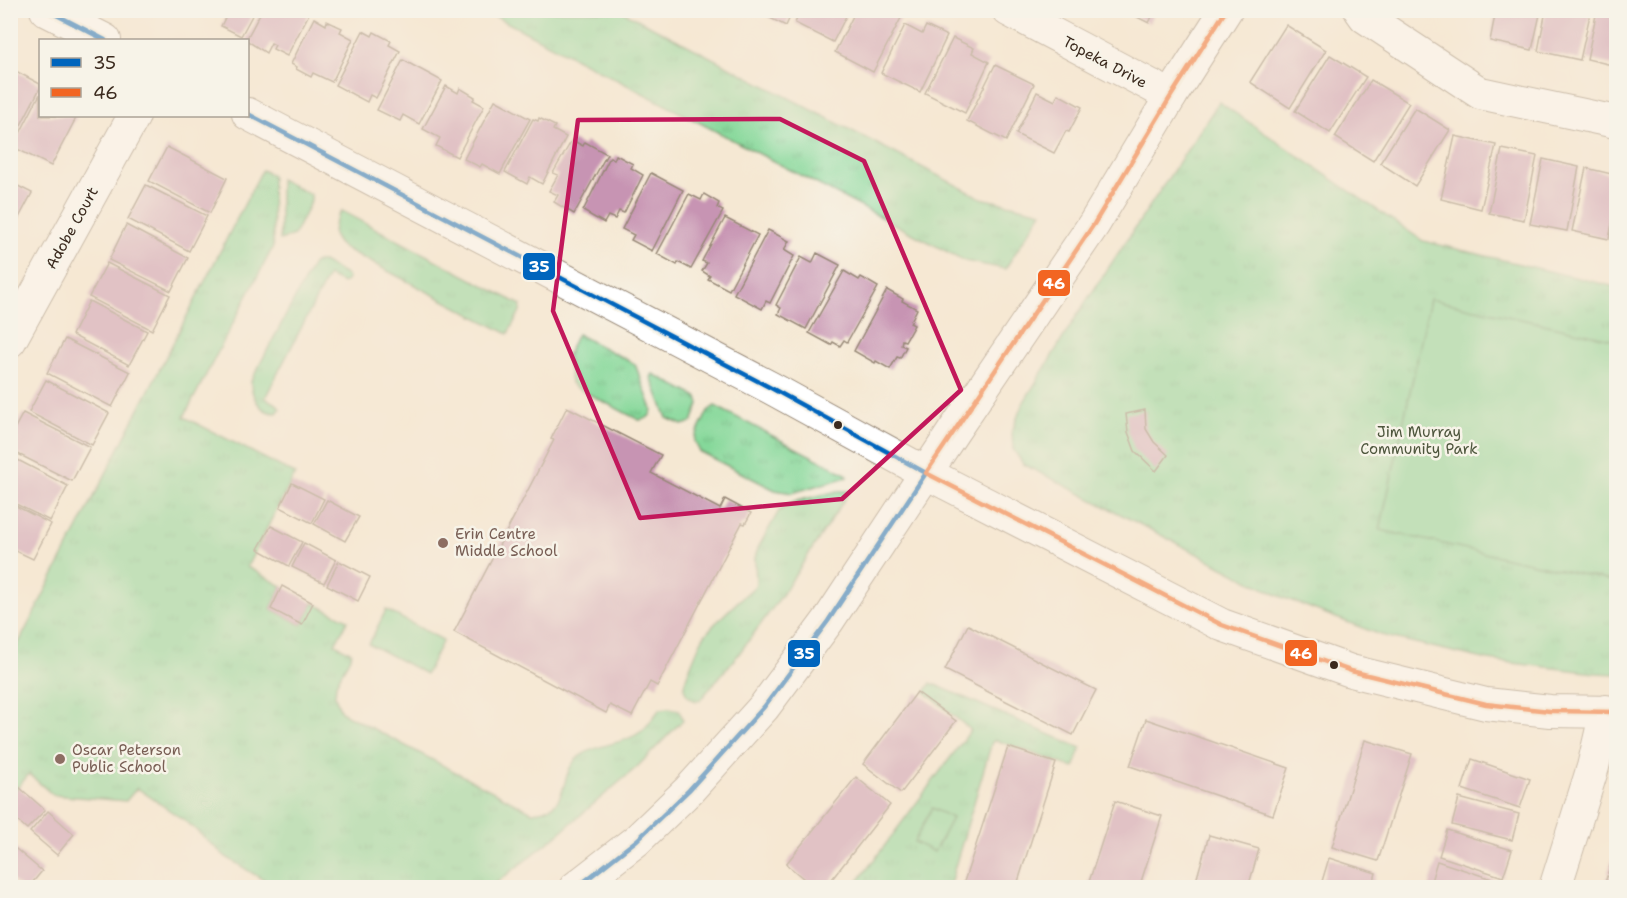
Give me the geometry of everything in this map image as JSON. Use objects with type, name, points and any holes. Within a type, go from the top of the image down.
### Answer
[{"type":"street","points":[[46,10],[103,39]]},
{"type":"street","name":"Topeka Drive","points":[[1008,10],[1171,96]]},
{"type":"street","points":[[575,888],[637,840],[689,790],[764,707],[828,621],[1094,224],[1226,10]]},
{"type":"street","points":[[1360,10],[1365,16],[1480,93],[1617,122]]},
{"type":"street","points":[[249,115],[751,377],[927,473],[1222,624],[1351,671],[1486,704],[1550,711],[1611,712],[1555,888]]},
{"type":"street","name":"Adobe Court","points":[[10,341],[133,117]]},
{"type":"highlighted area","points":[[780,119],[864,161],[961,390],[842,499],[640,518],[553,311],[578,120]]},
{"type":"green space","points":[[485,11],[622,11],[981,198],[1042,212],[1005,269],[965,261]]},
{"type":"green space","name":"Jim Murray Community Park","points":[[1219,102],[1423,241],[1616,287],[1616,674],[1488,660],[1381,635],[1279,596],[1023,464],[1013,449],[1012,431],[1022,405],[1079,312]]},
{"type":"green space","points":[[262,170],[272,175],[273,247],[184,417],[295,474],[247,567],[282,586],[271,609],[302,625],[313,603],[348,620],[335,644],[352,653],[336,684],[335,696],[341,712],[532,812],[545,810],[554,805],[563,790],[568,772],[580,756],[635,736],[644,729],[660,709],[679,710],[683,720],[637,767],[549,842],[491,887],[275,887],[226,857],[188,823],[137,788],[126,801],[53,795],[29,774],[11,795],[11,658]]},
{"type":"green space","points":[[280,179],[311,195],[311,201],[294,235],[280,240]]},
{"type":"green space","points":[[342,211],[521,305],[508,334],[342,247],[335,239],[333,230]]},
{"type":"green space","points":[[323,262],[348,278],[343,283],[328,276],[265,398],[278,405],[280,409],[277,413],[271,413],[258,403],[251,381],[313,264]]},
{"type":"green space","points":[[1430,299],[1616,340],[1616,582],[1380,530]]},
{"type":"green space","points":[[577,334],[635,364],[652,409],[648,417],[639,420],[571,383],[567,355]]},
{"type":"green space","points":[[653,374],[697,397],[699,404],[692,422],[682,425],[667,418],[651,377]]},
{"type":"green space","points":[[715,406],[846,474],[847,477],[792,493],[775,490],[700,452],[695,438],[708,411]]},
{"type":"green space","points":[[838,491],[850,491],[782,595],[738,655],[700,700],[692,699],[684,687],[701,642],[714,625],[756,584],[755,558],[758,548],[779,511],[793,502]]},
{"type":"green space","points":[[386,610],[443,640],[426,674],[369,644]]},
{"type":"green space","points":[[931,683],[1081,748],[1074,768],[996,740],[992,742],[949,887],[853,888],[971,730],[925,692]]},
{"type":"green space","points":[[932,808],[952,818],[934,852],[914,842]]},
{"type":"building","points":[[220,10],[255,10],[241,36],[221,26],[226,16],[219,13]]},
{"type":"building","points":[[262,10],[311,10],[287,56],[273,49],[275,45],[271,43],[266,53],[247,39]]},
{"type":"building","points":[[754,10],[793,10],[786,26]]},
{"type":"building","points":[[801,10],[849,10],[833,42],[795,23]]},
{"type":"building","points":[[856,10],[882,10],[886,14],[888,10],[892,10],[902,16],[873,72],[835,52]]},
{"type":"building","points":[[1123,10],[1155,10],[1149,23]]},
{"type":"building","points":[[1496,10],[1541,10],[1532,50],[1490,41]]},
{"type":"building","points":[[1546,10],[1591,10],[1580,60],[1538,51]]},
{"type":"building","points":[[1597,10],[1616,10],[1616,66],[1587,59]]},
{"type":"building","points":[[314,18],[326,25],[327,21],[342,28],[340,32],[353,39],[332,82],[313,73],[311,77],[291,64]]},
{"type":"building","points":[[905,25],[922,34],[926,26],[947,36],[920,92],[881,73]]},
{"type":"building","points":[[1286,25],[1326,50],[1290,108],[1250,82]]},
{"type":"building","points":[[363,31],[372,36],[374,32],[391,41],[389,45],[400,51],[376,98],[370,95],[367,102],[335,85]]},
{"type":"building","points":[[953,38],[974,48],[972,53],[989,62],[965,113],[925,93]]},
{"type":"building","points":[[1330,55],[1366,77],[1330,133],[1295,111]]},
{"type":"building","points":[[403,60],[442,81],[419,124],[403,115],[400,121],[377,110]]},
{"type":"building","points":[[995,65],[1034,84],[1006,141],[967,121]]},
{"type":"building","points":[[10,68],[39,83],[39,90],[10,146]]},
{"type":"building","points":[[1371,80],[1409,103],[1373,161],[1335,137]]},
{"type":"building","points":[[446,86],[458,93],[460,88],[484,106],[457,157],[436,146],[440,138],[423,129]]},
{"type":"building","points":[[1037,92],[1055,101],[1058,94],[1082,107],[1069,132],[1066,131],[1054,153],[1016,134]]},
{"type":"building","points":[[39,96],[39,117],[76,117],[51,166],[13,147]]},
{"type":"building","points":[[495,100],[530,119],[500,174],[482,164],[480,167],[464,159]]},
{"type":"building","points":[[1415,108],[1450,130],[1415,186],[1380,163]]},
{"type":"building","points":[[539,118],[555,126],[553,130],[566,137],[542,184],[530,177],[527,184],[505,172],[533,119],[538,121]]},
{"type":"building","points":[[1455,136],[1496,145],[1481,209],[1441,199]]},
{"type":"building","points":[[572,140],[583,146],[585,142],[607,154],[574,214],[554,202],[558,195],[549,191],[558,175],[553,173]]},
{"type":"building","points":[[167,147],[227,178],[210,213],[149,181]]},
{"type":"building","points":[[1502,149],[1537,156],[1524,220],[1489,213]]},
{"type":"building","points":[[616,155],[633,164],[631,168],[643,175],[624,213],[619,211],[615,219],[608,216],[604,223],[583,211],[610,157],[614,160]]},
{"type":"building","points":[[1543,159],[1579,167],[1567,231],[1530,224]]},
{"type":"building","points":[[1586,168],[1616,175],[1616,204],[1609,239],[1572,231]]},
{"type":"building","points":[[651,173],[683,190],[652,251],[631,240],[634,235],[622,229]]},
{"type":"building","points":[[10,182],[32,193],[14,227],[10,226]]},
{"type":"building","points":[[146,185],[207,216],[189,251],[128,219]]},
{"type":"building","points":[[689,194],[701,200],[704,194],[719,203],[717,208],[723,211],[691,269],[678,262],[677,265],[657,254]]},
{"type":"building","points":[[725,218],[758,235],[729,290],[708,279],[710,276],[702,271],[707,263],[702,261]]},
{"type":"building","points":[[126,225],[188,258],[171,291],[109,260]]},
{"type":"building","points":[[768,230],[789,241],[784,250],[794,256],[770,303],[766,301],[762,309],[734,294]]},
{"type":"building","points":[[10,231],[18,235],[10,249]]},
{"type":"building","points":[[817,253],[840,265],[806,329],[778,314],[781,308],[776,305],[801,257],[812,263]]},
{"type":"building","points":[[107,263],[170,295],[152,330],[89,297]]},
{"type":"building","points":[[844,271],[859,280],[861,277],[878,287],[847,342],[844,340],[840,346],[833,342],[831,345],[809,333]]},
{"type":"building","points":[[887,290],[917,309],[910,323],[914,325],[905,341],[902,340],[901,345],[906,347],[890,369],[854,351]]},
{"type":"building","points":[[89,301],[147,331],[129,365],[72,335]]},
{"type":"building","points":[[65,339],[130,372],[112,407],[47,373]]},
{"type":"building","points":[[46,380],[109,413],[92,445],[29,412]]},
{"type":"building","name":"Erin Centre Middle School","points":[[567,407],[661,455],[651,473],[720,509],[725,499],[751,513],[745,524],[742,523],[657,686],[650,682],[632,716],[610,705],[606,713],[454,632],[554,440],[551,439]]},
{"type":"building","points":[[1145,410],[1146,429],[1154,442],[1168,455],[1156,471],[1135,451],[1128,432],[1126,414]]},
{"type":"building","points":[[23,413],[90,447],[72,481],[10,450],[10,437]]},
{"type":"building","points":[[10,456],[68,486],[50,521],[10,501]]},
{"type":"building","points":[[292,483],[324,499],[312,523],[280,507]]},
{"type":"building","points":[[327,500],[359,517],[345,541],[314,524]]},
{"type":"building","points":[[10,503],[51,524],[33,559],[10,548]]},
{"type":"building","points":[[271,526],[302,542],[289,566],[258,549]]},
{"type":"building","points":[[304,543],[336,560],[324,583],[292,567]]},
{"type":"building","points":[[339,561],[370,577],[358,601],[327,585]]},
{"type":"building","points":[[282,586],[313,603],[302,625],[271,609]]},
{"type":"building","points":[[968,625],[1096,690],[1073,735],[945,670]]},
{"type":"building","points":[[917,692],[956,721],[901,793],[863,764]]},
{"type":"building","points":[[1146,719],[1289,768],[1273,815],[1130,766]]},
{"type":"building","points":[[1365,740],[1412,754],[1378,861],[1332,847]]},
{"type":"building","points":[[1008,747],[1056,763],[1016,888],[962,888]]},
{"type":"building","points":[[1472,759],[1530,779],[1520,808],[1462,789]]},
{"type":"building","points":[[856,777],[890,805],[825,888],[815,888],[786,864]]},
{"type":"building","points":[[19,787],[45,810],[27,829],[10,814],[10,797]]},
{"type":"building","points":[[1459,798],[1519,814],[1512,840],[1452,825]]},
{"type":"building","points":[[1115,801],[1162,816],[1139,888],[1087,888]]},
{"type":"building","points":[[48,811],[74,834],[57,855],[30,832]]},
{"type":"building","points":[[1447,830],[1512,850],[1503,877],[1439,856]]},
{"type":"building","points":[[1209,835],[1259,849],[1248,888],[1194,888]]},
{"type":"building","points":[[1616,847],[1616,875],[1608,873]]},
{"type":"building","points":[[16,849],[42,871],[28,888],[21,888],[10,878],[10,855]]},
{"type":"building","points":[[1329,858],[1376,873],[1372,888],[1320,888]]},
{"type":"building","points":[[1437,861],[1501,882],[1499,888],[1429,888]]},
{"type":"building","points":[[1607,876],[1616,879],[1616,888],[1604,888]]},
{"type":"transit line","name":"35","points":[[47,10],[103,39]]},
{"type":"transit line","name":"46","points":[[1226,10],[1094,224],[926,473],[1222,625],[1351,671],[1486,704],[1550,711],[1616,712]]},
{"type":"transit line","name":"35","points":[[249,115],[771,388],[926,473],[828,621],[764,707],[689,790],[637,840],[576,888]]},
{"type":"place","name":"Erin Centre Middle School","points":[[443,543]]},
{"type":"place","name":"Oscar Peterson Public School","points":[[60,759]]}]
